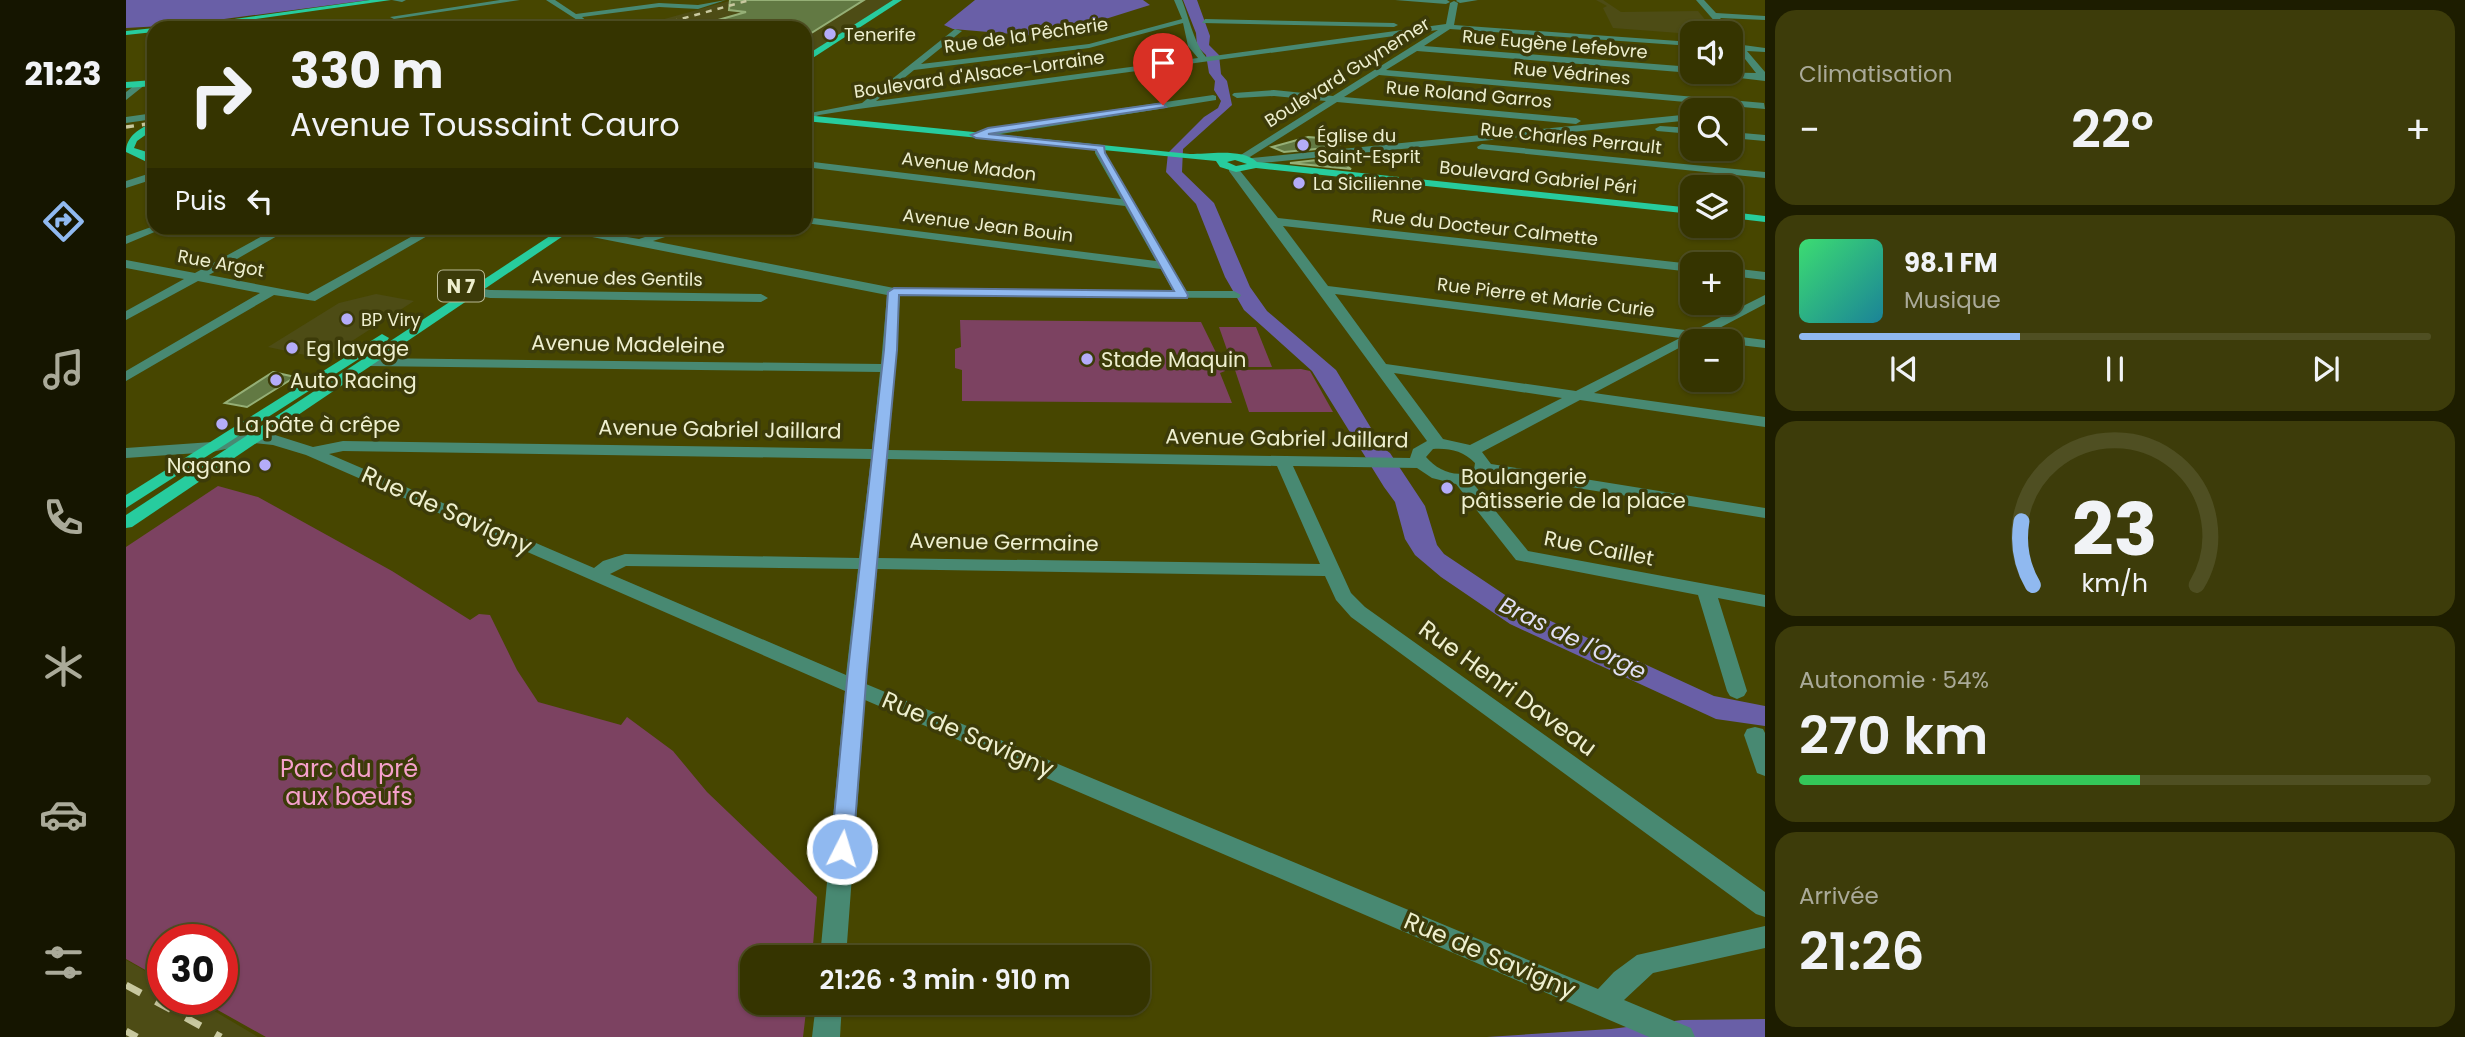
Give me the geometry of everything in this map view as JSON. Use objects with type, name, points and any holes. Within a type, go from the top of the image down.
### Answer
[{"type":"main road","points":[[255,21],[387,0]]},
{"type":"main road","points":[[812,64],[898,0]]},
{"type":"main road","points":[[812,56],[910,0]]},
{"type":"main road","points":[[126,33],[147,31]]},
{"type":"main road","points":[[812,64],[850,36]]},
{"type":"main road","points":[[126,85],[147,84]]},
{"type":"main road","points":[[812,118],[1230,162]]},
{"type":"main road","points":[[147,130],[133,139],[127,149],[147,157]]},
{"type":"main road","name":"Boulevard Gabriel Péri","points":[[1230,162],[1680,210]]},
{"type":"main road","points":[[1743,216],[1765,219]]},
{"type":"main road","name":"N 7","points":[[126,523],[253,438],[542,235]]},
{"type":"main road","name":"N 7","points":[[126,503],[212,447],[473,291],[558,235]]},
{"type":"street","points":[[396,0],[402,0]]},
{"type":"street","points":[[398,21],[394,17],[516,0]]},
{"type":"street","points":[[550,0],[576,21]]},
{"type":"street","points":[[582,21],[596,13],[647,6],[685,10],[722,0]]},
{"type":"street","points":[[1178,0],[1191,32],[1192,46],[1203,60]]},
{"type":"street","points":[[1399,0],[1475,0]]},
{"type":"street","name":"Boulevard Guynemer","points":[[1230,162],[1450,26],[1452,1]]},
{"type":"street","points":[[1703,1],[1719,21]]},
{"type":"street","points":[[647,6],[698,7]]},
{"type":"street","points":[[596,13],[608,21]]},
{"type":"street","points":[[1714,15],[1765,18]]},
{"type":"street","name":"Rue de la Pêcherie","points":[[912,68],[1089,46],[1185,20]]},
{"type":"street","points":[[1205,21],[1450,26],[1680,43]]},
{"type":"street","name":"Boulevard d'Alsace-Lorraine","points":[[812,114],[1450,26]]},
{"type":"street","points":[[865,105],[958,31]]},
{"type":"street","name":"Rue Eugène Lefebvre","points":[[1416,48],[1680,69]]},
{"type":"street","points":[[1743,49],[1765,50]]},
{"type":"street","points":[[1743,56],[1765,77]]},
{"type":"street","name":"Rue Védrines","points":[[1377,72],[1765,106]]},
{"type":"street","points":[[1743,75],[1765,77]]},
{"type":"street","points":[[126,97],[142,84]]},
{"type":"street","name":"Rue Roland Garros","points":[[1237,95],[1274,93],[1592,123],[1600,127]]},
{"type":"street","points":[[976,135],[988,131],[1213,98]]},
{"type":"street","points":[[1743,111],[1765,106]]},
{"type":"street","points":[[126,120],[147,117]]},
{"type":"street","points":[[1253,163],[1680,118]]},
{"type":"street","points":[[1636,123],[1647,127],[1680,130]]},
{"type":"street","points":[[1743,136],[1765,138]]},
{"type":"street","name":"Rue Charles Perrault","points":[[1458,141],[1466,145],[1765,175]]},
{"type":"street","points":[[1100,149],[1182,295]]},
{"type":"street","points":[[1230,162],[1378,367],[1438,444]]},
{"type":"street","name":"Avenue Madon","points":[[812,165],[1129,203]]},
{"type":"street","points":[[126,184],[147,167]]},
{"type":"street","name":"Avenue Jean Bouin","points":[[812,221],[1167,266]]},
{"type":"street","name":"Rue du Docteur Calmette","points":[[1274,221],[1680,267]]},
{"type":"street","name":"Rue Argot","points":[[126,240],[147,232]]},
{"type":"street","points":[[126,316],[272,235]]},
{"type":"street","name":"Rue Argot","points":[[126,264],[310,298],[422,235]]},
{"type":"street","points":[[605,235],[894,292],[1234,295]]},
{"type":"street","points":[[640,241],[659,235]]},
{"type":"street","points":[[1743,273],[1765,276]]},
{"type":"street","name":"Rue Pierre et Marie Curie","points":[[1323,289],[1680,333]]},
{"type":"street","points":[[126,377],[274,290]]},
{"type":"street","name":"Avenue des Gentils","points":[[473,291],[490,294],[761,298]]},
{"type":"street","points":[[834,945],[894,292]]},
{"type":"street","points":[[1708,329],[1765,299]]},
{"type":"street","name":"Rue Pierre et Marie Curie","points":[[1743,341],[1765,344]]},
{"type":"street","points":[[1474,453],[1476,448],[1680,343]]},
{"type":"street","name":"Avenue Madeleine","points":[[369,354],[889,368]]},
{"type":"street","points":[[1378,367],[1765,422]]},
{"type":"street","points":[[126,453],[212,447],[253,438]]},
{"type":"street","name":"Rue de Savigny","points":[[253,438],[275,440],[312,452],[856,688],[1681,1037]]},
{"type":"street","points":[[1484,468],[1477,476],[1461,479],[1434,472],[1421,463],[1419,452],[1429,445],[1457,446],[1474,453],[1484,468],[1765,513]]},
{"type":"street","name":"Avenue Gabriel Jaillard","points":[[312,452],[344,446],[1421,463]]},
{"type":"street","name":"Rue Henri Daveau","points":[[1283,461],[1343,596],[1358,612],[1765,906]]},
{"type":"street","name":"Rue Caillet","points":[[1461,479],[1522,556],[1765,601]]},
{"type":"street","name":"Avenue Germaine","points":[[596,575],[610,565],[625,560],[1332,570]]},
{"type":"street","points":[[1706,591],[1737,691]]},
{"type":"street","points":[[1755,735],[1765,767]]},
{"type":"street","points":[[1603,1003],[1623,981],[1646,964],[1765,937]]},
{"type":"street","points":[[826,1037],[828,1015]]},
{"type":"shaded area","points":[[733,0],[898,0],[812,55],[812,21],[657,21]]},
{"type":"shaded area","points":[[1596,0],[1603,0],[1621,12],[1698,11],[1706,21],[1680,21],[1680,33],[1613,28],[1603,8],[1607,6]]},
{"type":"shaded area","points":[[376,294],[414,301],[324,359],[268,347],[339,303]]},
{"type":"shaded area","points":[[126,960],[147,972],[147,1015],[221,1015],[258,1037],[126,1037]]},
{"type":"green space","name":"Stade Maquin","points":[[960,320],[1201,322],[1225,371],[1220,373],[1232,403],[962,401],[962,370],[955,368],[955,349],[961,347]]},
{"type":"green space","points":[[1219,327],[1256,327],[1272,367],[1233,367]]},
{"type":"green space","points":[[1235,370],[1310,371],[1333,412],[1249,412]]},
{"type":"green space","name":"Parc du pré aux bœufs","points":[[218,486],[258,497],[392,571],[470,620],[479,614],[490,615],[517,670],[538,702],[621,725],[627,717],[673,751],[707,792],[817,897],[813,945],[740,945],[740,1015],[806,1015],[803,1037],[266,1037],[227,1015],[238,1015],[238,924],[147,924],[147,971],[126,959],[126,547]]},
{"type":"water","points":[[126,0],[369,0],[209,21],[147,21],[147,27],[126,28]]},
{"type":"water","points":[[975,0],[1143,0],[1150,5],[1048,37],[953,29],[944,25]]},
{"type":"water","name":"Bras de l'Orge","points":[[1183,0],[1197,0],[1210,36],[1209,45],[1219,55],[1221,74],[1227,81],[1232,105],[1183,149],[1182,172],[1214,203],[1250,287],[1267,311],[1336,370],[1383,448],[1390,453],[1425,506],[1437,545],[1444,554],[1529,611],[1714,696],[1765,706],[1765,726],[1716,719],[1510,624],[1441,577],[1415,555],[1405,539],[1395,502],[1312,371],[1244,310],[1225,277],[1196,204],[1166,172],[1168,153],[1204,117],[1218,108],[1221,101],[1214,90],[1215,81],[1209,73],[1206,55],[1197,46],[1196,33]]},
{"type":"water","points":[[1765,1019],[1765,1037],[1487,1037],[1611,1029],[1682,1020]]},
{"type":"building","points":[[730,0],[864,0],[812,33],[812,21],[714,21],[746,12],[729,10]]},
{"type":"building","name":"Église du Saint-Esprit","points":[[1308,137],[1344,140],[1345,143],[1327,148],[1284,152],[1272,147]]},
{"type":"building","points":[[1335,158],[1351,169],[1290,163]]},
{"type":"building","points":[[273,372],[295,377],[247,407],[225,403]]},
{"type":"railway","points":[[674,21],[750,0]]},
{"type":"railway","points":[[126,127],[147,124]]},
{"type":"railway","points":[[126,985],[221,1037]]},
{"type":"railway","points":[[126,1031],[137,1037]]},
{"type":"place","name":"Tenerife","points":[[830,34]]},
{"type":"place","name":"Église du Saint-Esprit","points":[[1303,145]]},
{"type":"place","name":"La Sicilienne","points":[[1299,183]]},
{"type":"place","name":"BP Viry","points":[[347,319]]},
{"type":"place","name":"Eg lavage","points":[[292,348]]},
{"type":"place","name":"Stade Maquin","points":[[1087,359]]},
{"type":"place","name":"Auto Racing","points":[[276,380]]},
{"type":"place","name":"La pâte à crêpe","points":[[222,424]]},
{"type":"place","name":"Nagano","points":[[265,465]]},
{"type":"place","name":"Boulangerie pâtisserie de la place","points":[[1447,488]]},
{"type":"route","points":[[842,849],[857,670],[891,350],[894,292],[1182,295],[1100,153],[1100,148],[976,135],[1163,105]]}]
